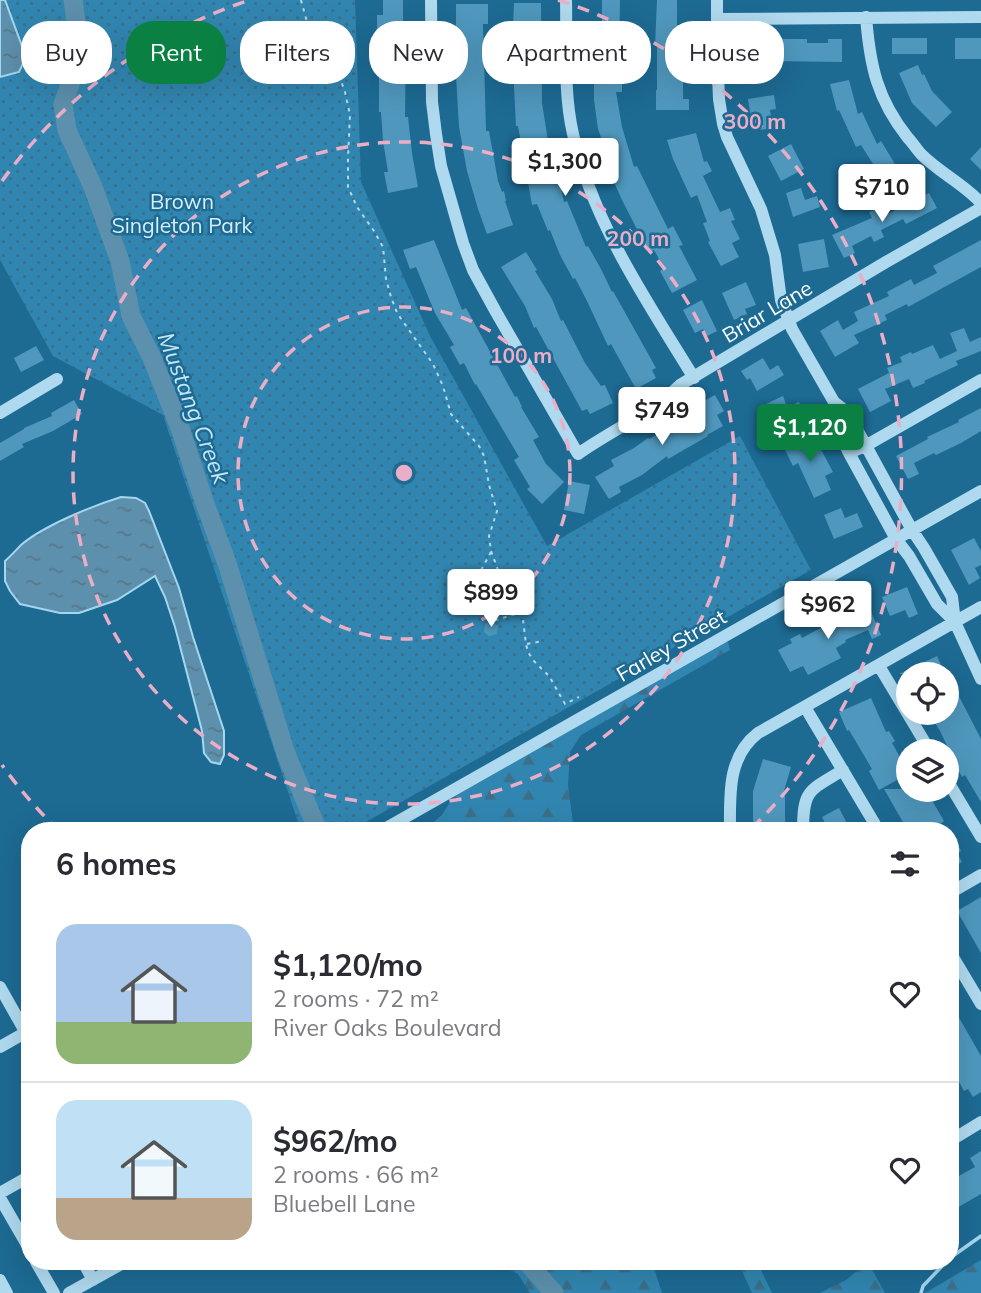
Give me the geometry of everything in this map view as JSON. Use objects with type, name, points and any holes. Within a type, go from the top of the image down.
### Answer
[{"type":"street","name":"Briar Lane","points":[[431,0],[432,102],[436,134],[441,166],[463,243],[473,270],[578,454],[664,401],[680,385],[981,208]]},
{"type":"street","points":[[566,0],[568,105],[572,133],[592,199],[649,305],[694,378]]},
{"type":"street","points":[[717,0],[719,99],[723,124],[761,209],[775,255],[781,300],[788,321],[834,402],[848,413],[952,597],[955,622],[981,679]]},
{"type":"street","points":[[866,17],[874,75],[885,104],[899,127],[921,155],[981,203]]},
{"type":"street","points":[[717,19],[981,17]]},
{"type":"street","points":[[0,413],[57,379]]},
{"type":"street","points":[[849,453],[981,380]]},
{"type":"street","points":[[834,402],[834,421],[896,539],[937,604],[955,622]]},
{"type":"street","name":"Farley Street","points":[[397,822],[981,491]]},
{"type":"street","points":[[730,822],[732,779],[739,754],[747,741],[981,607]]},
{"type":"street","points":[[879,666],[923,739]]},
{"type":"street","points":[[805,707],[874,822]]},
{"type":"street","points":[[803,822],[808,793],[842,770]]},
{"type":"street","points":[[959,799],[981,837]]},
{"type":"street","points":[[959,888],[981,875]]},
{"type":"street","points":[[959,967],[981,1003]]},
{"type":"street","points":[[0,987],[21,1021]]},
{"type":"street","points":[[0,1047],[21,1036]]},
{"type":"street","points":[[959,1135],[981,1122]]},
{"type":"street","points":[[21,1182],[0,1195],[21,1234]]},
{"type":"street","points":[[41,1270],[54,1293]]},
{"type":"street","points":[[87,1270],[93,1280]]},
{"type":"street","points":[[69,1293],[111,1270]]},
{"type":"street","points":[[0,1280],[7,1293]]},
{"type":"path","points":[[301,0],[307,22],[340,78],[345,92],[350,115],[348,187],[357,207],[383,247],[390,297],[397,313],[433,364],[451,414],[479,446],[484,456],[497,510],[489,536],[491,551],[498,570],[523,612],[526,644],[533,660],[549,676],[565,704],[579,697]]},
{"type":"path","points":[[491,551],[473,585],[477,608],[491,615],[493,621],[523,612]]},
{"type":"path","points":[[526,644],[543,641]]},
{"type":"green space","name":"Brown Singleton Park","points":[[0,0],[355,0],[361,182],[430,336],[547,546],[740,436],[811,570],[366,822],[298,822],[163,415],[53,356],[0,260]]},
{"type":"green space","points":[[722,642],[728,642],[730,650],[581,735],[570,752],[568,785],[573,822],[434,822],[442,815],[455,794]]},
{"type":"green space","points":[[981,1260],[981,1293],[925,1293]]},
{"type":"green space","points":[[509,1270],[655,1270],[662,1293],[530,1293],[518,1274]]},
{"type":"green space","points":[[742,1270],[761,1270],[772,1293],[752,1293]]},
{"type":"green space","points":[[858,1270],[872,1270],[885,1293],[820,1293],[846,1280]]},
{"type":"water","points":[[0,0],[5,0],[21,43],[21,68],[19,72],[0,77]]},
{"type":"water","points":[[121,497],[136,498],[145,503],[179,588],[224,731],[224,755],[220,764],[211,762],[204,753],[202,731],[175,627],[155,576],[117,600],[79,613],[60,613],[20,604],[5,581],[5,561],[30,538],[68,517]]},
{"type":"building","points":[[383,0],[403,0],[403,21],[377,21],[377,15],[383,15]]},
{"type":"building","points":[[602,0],[620,0],[620,21],[602,21]]},
{"type":"building","points":[[657,0],[677,0],[677,21],[665,21],[665,84],[683,84],[683,99],[689,99],[689,110],[656,110]]},
{"type":"building","points":[[514,3],[541,3],[541,21],[513,21]]},
{"type":"building","points":[[456,4],[488,4],[488,21],[482,21],[482,84],[485,84],[486,131],[489,131],[498,181],[502,192],[504,191],[513,225],[487,234],[467,171],[459,127],[457,84],[468,84],[468,21],[456,21]]},
{"type":"building","points":[[892,38],[927,38],[927,54],[892,54]]},
{"type":"building","points":[[955,38],[981,38],[981,59],[955,59]]},
{"type":"building","points":[[784,39],[828,43],[828,39],[842,39],[842,62],[784,61]]},
{"type":"building","points":[[918,65],[932,91],[952,112],[936,127],[912,103],[899,73]]},
{"type":"building","points":[[849,80],[858,114],[862,112],[877,144],[881,141],[898,169],[882,178],[861,145],[856,147],[839,110],[837,111],[830,84]]},
{"type":"building","points":[[379,84],[405,84],[405,117],[408,117],[418,187],[388,193],[384,172],[388,172],[379,112]]},
{"type":"building","points":[[514,84],[542,84],[550,153],[564,202],[567,201],[586,247],[588,246],[656,368],[652,370],[656,378],[636,389],[611,344],[608,346],[575,278],[573,279],[560,255],[550,230],[548,231],[537,204],[532,205],[516,126]]},
{"type":"building","points":[[594,84],[622,84],[622,92],[616,92],[622,127],[634,167],[637,166],[668,229],[673,226],[683,245],[679,246],[697,280],[672,293],[660,271],[664,268],[654,250],[649,253],[608,169],[603,155],[607,154],[598,129]]},
{"type":"building","points":[[774,95],[776,109],[770,110],[773,128],[753,131],[748,99]]},
{"type":"building","points":[[696,133],[704,162],[707,161],[712,171],[703,176],[720,212],[730,208],[735,220],[731,221],[740,239],[732,243],[739,257],[721,266],[708,242],[710,241],[703,223],[707,222],[697,195],[691,198],[667,140]]},
{"type":"building","points":[[791,144],[804,169],[781,181],[768,156]]},
{"type":"building","points":[[981,147],[981,170],[970,159]]},
{"type":"building","points":[[801,188],[805,200],[817,196],[820,207],[793,217],[786,193]]},
{"type":"building","points":[[929,193],[937,208],[906,224],[903,219],[881,230],[884,237],[874,242],[871,236],[852,246],[855,253],[844,258],[832,235],[872,218],[869,212],[884,205],[888,214]]},
{"type":"building","points":[[824,239],[829,267],[803,272],[798,244]]},
{"type":"building","points":[[434,240],[462,310],[466,308],[515,397],[517,396],[539,437],[533,440],[546,464],[564,482],[542,504],[527,489],[530,487],[514,460],[519,457],[464,363],[460,365],[450,347],[454,345],[435,313],[416,267],[410,269],[403,250]]},
{"type":"building","points":[[981,240],[981,267],[908,307],[907,304],[885,315],[887,320],[854,335],[859,343],[835,357],[820,331],[838,320],[843,330],[858,321],[854,312],[889,296],[887,292],[911,279],[914,285],[937,273],[933,266]]},
{"type":"building","points":[[526,252],[585,363],[601,386],[605,385],[613,403],[590,414],[587,409],[582,411],[536,327],[534,328],[525,306],[501,267]]},
{"type":"building","points":[[746,282],[756,305],[745,309],[747,314],[734,320],[722,293]]},
{"type":"building","points":[[702,300],[717,331],[707,336],[703,329],[695,333],[683,310]]},
{"type":"building","points":[[964,328],[970,342],[981,337],[981,351],[956,361],[958,365],[913,388],[909,379],[885,389],[891,401],[870,412],[858,389],[889,373],[887,368],[902,362],[900,357],[911,352],[912,354],[933,345],[940,359],[957,351],[950,333]]},
{"type":"building","points":[[36,346],[44,360],[21,372],[14,358]]},
{"type":"building","points":[[763,358],[770,370],[778,365],[784,375],[757,391],[750,378],[747,380],[741,371]]},
{"type":"building","points":[[715,395],[724,411],[717,415],[723,426],[668,459],[667,456],[642,475],[619,487],[621,492],[609,499],[595,477],[614,466],[611,460],[678,423],[677,421],[698,409],[696,405]]},
{"type":"building","points":[[783,396],[787,407],[799,402],[804,414],[776,427],[766,404]]},
{"type":"building","points":[[74,400],[82,414],[53,431],[22,444],[24,447],[0,461],[0,443],[24,428],[52,416],[51,413]]},
{"type":"building","points":[[981,408],[981,431],[936,455],[934,453],[914,463],[919,474],[908,479],[896,456]]},
{"type":"building","points":[[798,436],[803,446],[816,440],[833,472],[825,476],[831,490],[814,498],[798,463],[793,466],[782,444]]},
{"type":"building","points":[[569,481],[590,485],[584,514],[564,510]]},
{"type":"building","points":[[841,508],[845,518],[857,513],[863,527],[834,539],[824,515]]},
{"type":"building","points":[[974,538],[981,551],[981,565],[975,568],[980,578],[969,585],[951,550]]},
{"type":"building","points":[[907,587],[918,614],[909,618],[905,610],[890,616],[882,597]]},
{"type":"building","points":[[867,602],[881,635],[872,639],[868,630],[845,640],[846,642],[836,648],[841,658],[808,675],[803,666],[790,672],[778,650],[792,643],[790,639],[800,634],[802,638]]},
{"type":"building","points":[[492,621],[498,626],[497,634],[489,636],[484,632],[485,624]]},
{"type":"building","points":[[937,656],[940,662],[924,662]]},
{"type":"building","points":[[959,696],[981,739],[981,802],[965,775],[962,777],[959,771],[959,739],[944,739],[936,725],[959,725]]},
{"type":"building","points":[[871,698],[886,732],[889,731],[895,741],[892,743],[896,750],[896,781],[879,790],[869,771],[872,769],[849,730],[847,731],[839,712]]},
{"type":"building","points":[[763,759],[791,767],[783,794],[785,822],[753,822],[753,791]]},
{"type":"building","points":[[884,789],[896,789],[896,802],[933,802],[943,822],[903,822]]},
{"type":"building","points":[[839,808],[846,822],[824,822],[822,817]]},
{"type":"building","points":[[981,897],[981,953],[959,914],[959,910]]},
{"type":"building","points":[[959,1018],[981,1056],[981,1092],[973,1097],[968,1089],[964,1091],[959,1082]]},
{"type":"building","points":[[981,1151],[981,1194],[959,1207],[959,1176],[975,1167],[970,1158]]},
{"type":"waterway","name":"Mustang Creek","points":[[73,0],[79,44],[63,104],[67,130],[93,187],[120,261],[131,316],[152,358],[180,428],[227,563],[286,754],[314,822]]},
{"type":"waterway","points":[[959,1252],[981,1236]]},
{"type":"waterway","name":"Mustang Creek","points":[[534,1270],[554,1293]]},
{"type":"waterway","points":[[921,1293],[923,1286],[938,1270]]}]
